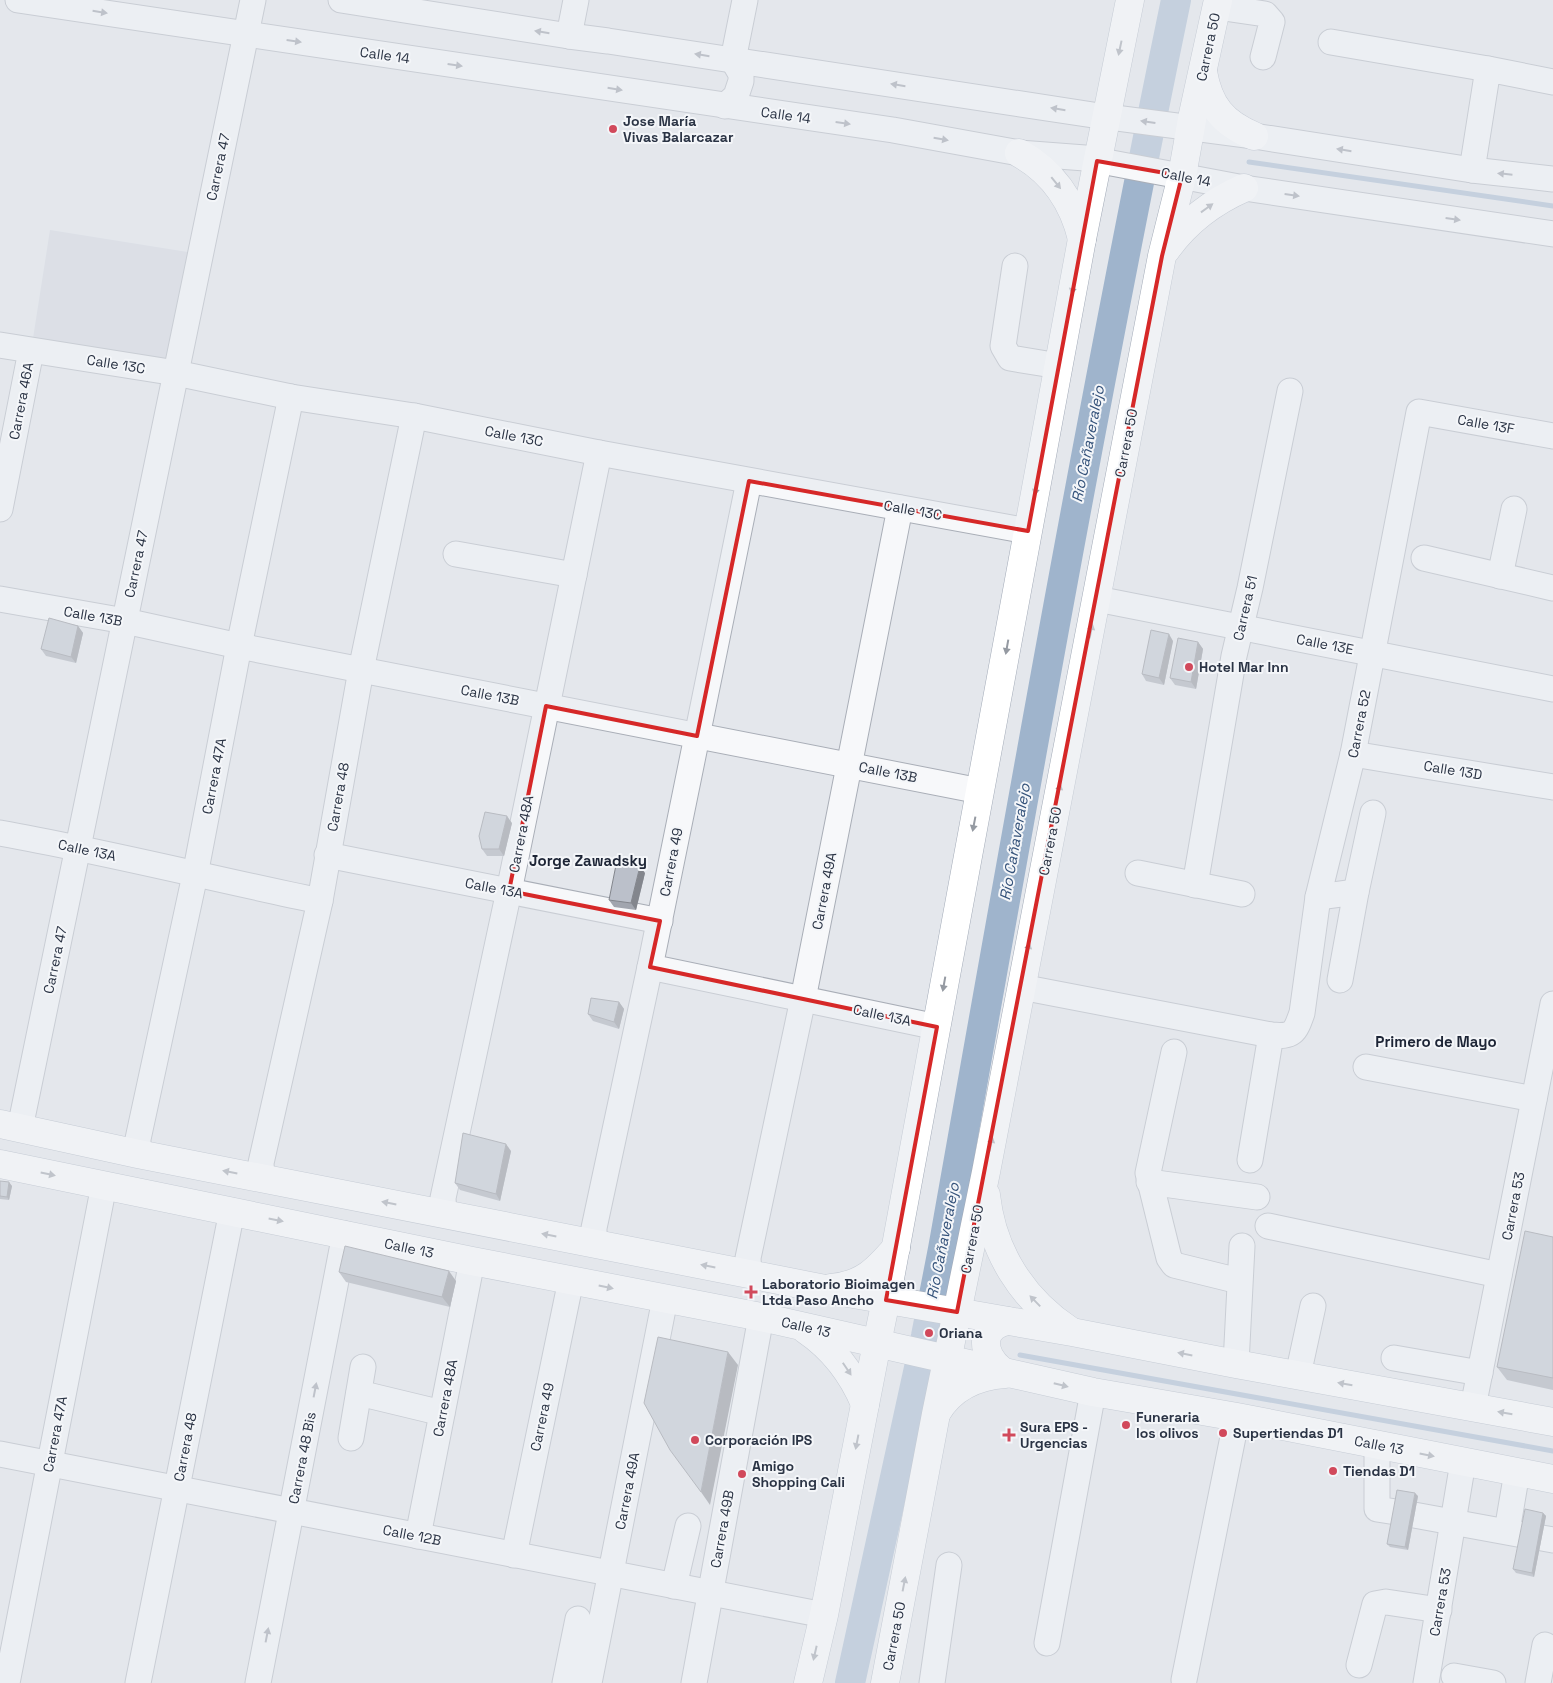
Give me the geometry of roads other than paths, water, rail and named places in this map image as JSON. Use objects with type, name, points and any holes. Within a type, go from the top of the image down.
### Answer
[{"type":"main road","points":[[808,1683],[824,1615],[865,1404],[884,1344],[893,1301],[896,1248],[1082,239],[1112,117],[1130,0]]},
{"type":"main road","name":"Carrera 50","points":[[885,1683],[936,1414],[942,1357],[986,1172],[1097,599],[1185,128],[1203,72],[1218,3]]},
{"type":"main road","points":[[1203,72],[1206,88],[1217,110],[1237,129],[1254,136]]},
{"type":"main road","points":[[1019,153],[1040,166],[1061,190],[1074,213],[1082,239]]},
{"type":"main road","points":[[1162,256],[1180,231],[1203,211],[1244,188]]},
{"type":"main road","points":[[10,1126],[138,1154],[825,1289],[1072,1332],[1553,1422]]},
{"type":"main road","name":"Calle 13","points":[[0,1164],[472,1261],[761,1317],[1093,1392],[1237,1417],[1553,1479]]},
{"type":"main road","points":[[986,1172],[991,1224],[1011,1272],[1026,1293],[1044,1312],[1072,1332]]},
{"type":"main road","points":[[472,1261],[480,1221]]},
{"type":"main road","points":[[825,1289],[848,1285],[862,1280],[880,1266],[896,1248]]},
{"type":"main road","points":[[1007,1321],[997,1324],[993,1328],[986,1343],[989,1359],[1007,1372]]},
{"type":"main road","points":[[798,1326],[824,1344],[839,1358],[851,1376],[865,1404]]},
{"type":"main road","points":[[936,1414],[953,1393],[968,1383],[981,1377],[1007,1372]]},
{"type":"street","name":"Calle 14","points":[[18,0],[893,130],[1019,153],[1102,161],[1244,188],[1553,234]]},
{"type":"street","name":"Carrera 47","points":[[10,1126],[78,847],[253,0]]},
{"type":"street","points":[[341,0],[412,5],[569,36],[1185,128],[1254,136],[1472,170],[1553,180]]},
{"type":"street","points":[[569,36],[576,0]]},
{"type":"street","points":[[725,106],[736,96],[741,81],[741,74],[733,60],[745,0]]},
{"type":"street","points":[[1218,3],[1265,14],[1272,22],[1263,57]]},
{"type":"street","points":[[1332,42],[1553,82]]},
{"type":"street","points":[[1472,170],[1488,69]]},
{"type":"street","points":[[1015,266],[1003,346],[1010,358],[1058,366]]},
{"type":"street","name":"Calle 13C","points":[[0,345],[176,373],[291,397],[414,416],[599,453],[1028,531]]},
{"type":"street","name":"Carrera 46A","points":[[0,509],[31,351]]},
{"type":"street","name":"Carrera 51","points":[[1195,885],[1234,656],[1290,391]]},
{"type":"street","name":"Carrera 47A","points":[[138,1154],[138,1139],[196,875],[239,646],[291,397]]},
{"type":"street","name":"Calle 13F","points":[[1419,412],[1553,436]]},
{"type":"street","name":"Carrera 52","points":[[1250,1160],[1282,1034],[1297,1027],[1302,1014],[1318,897],[1353,754],[1419,412]]},
{"type":"street","name":"Carrera 48","points":[[262,1178],[261,1163],[320,901],[361,670],[414,416]]},
{"type":"street","name":"Carrera 48A","points":[[444,1214],[443,1198],[509,891],[599,453]]},
{"type":"street","name":"Carrera 49","points":[[594,1244],[594,1228],[660,921],[749,480]]},
{"type":"street","name":"Carrera 49A","points":[[749,1274],[748,1258],[803,999],[900,508]]},
{"type":"street","points":[[1500,576],[1514,508]]},
{"type":"street","points":[[456,554],[574,574]]},
{"type":"street","points":[[1424,558],[1553,588]]},
{"type":"street","name":"Calle 13E","points":[[1097,599],[1553,689]]},
{"type":"street","name":"Calle 13B","points":[[0,600],[124,621],[239,646],[980,791]]},
{"type":"street","name":"Calle 13D","points":[[1353,754],[1553,787]]},
{"type":"street","points":[[1340,980],[1373,813]]},
{"type":"street","name":"Calle 13A","points":[[0,833],[78,847],[196,875],[320,901]]},
{"type":"street","name":"Calle 13A","points":[[328,855],[660,921]]},
{"type":"street","points":[[1138,874],[1242,894]]},
{"type":"street","points":[[1318,897],[1356,892]]},
{"type":"street","name":"Calle 13A","points":[[650,967],[937,1027]]},
{"type":"street","points":[[1021,987],[1282,1034]]},
{"type":"street","name":"Carrera 53","points":[[1473,1407],[1553,1008]]},
{"type":"street","points":[[1174,1052],[1148,1174],[1171,1262],[1180,1266],[1239,1280]]},
{"type":"street","points":[[1366,1066],[1534,1099]]},
{"type":"street","points":[[1150,1182],[1257,1197]]},
{"type":"street","name":"Carrera 47A","points":[[7,1683],[104,1185]]},
{"type":"street","name":"Carrera 48","points":[[138,1683],[232,1211]]},
{"type":"street","points":[[1268,1226],[1499,1275]]},
{"type":"street","name":"Carrera 48 Bis","points":[[258,1683],[345,1234]]},
{"type":"street","points":[[1236,1364],[1242,1246]]},
{"type":"street","name":"Carrera 48A","points":[[418,1536],[472,1261]]},
{"type":"street","name":"Carrera 49","points":[[514,1555],[571,1280]]},
{"type":"street","name":"Carrera 49A","points":[[589,1683],[665,1299]]},
{"type":"street","points":[[1298,1375],[1312,1306]]},
{"type":"street","name":"Carrera 49B","points":[[694,1683],[761,1317]]},
{"type":"street","points":[[1394,1358],[1480,1373]]},
{"type":"street","points":[[351,1438],[363,1367]]},
{"type":"street","points":[[1047,1643],[1093,1392]]},
{"type":"street","points":[[359,1393],[442,1413]]},
{"type":"street","points":[[1184,1680],[1237,1417]]},
{"type":"street","points":[[1377,1445],[1376,1509],[1531,1536],[1517,1472]]},
{"type":"street","name":"Calle 12B","points":[[0,1454],[824,1615]]},
{"type":"street","name":"Carrera 53","points":[[1426,1683],[1463,1462]]},
{"type":"street","points":[[674,1586],[688,1526]]},
{"type":"street","points":[[932,1683],[949,1565]]},
{"type":"street","points":[[1359,1665],[1375,1604],[1386,1602],[1439,1610]]},
{"type":"street","points":[[565,1683],[578,1619]]},
{"type":"street","points":[[1538,1683],[1545,1646]]},
{"type":"street","points":[[1454,1676],[1493,1683]]},
{"type":"waterway","name":"Río Cañaveralejo","points":[[850,1683],[926,1336],[943,1249],[1084,468],[1176,0]]},
{"type":"waterway","points":[[1249,162],[1553,206]]},
{"type":"waterway","points":[[1020,1355],[1553,1451]]},
{"type":"place","name":"Jose María Vivas Balarcazar","points":[[613,129]]},
{"type":"place","name":"Hotel Mar Inn","points":[[1189,667]]},
{"type":"place","name":"Laboratorio Bioimagen Ltda Paso Ancho","points":[[751,1292]]},
{"type":"place","name":"Oriana","points":[[929,1333]]},
{"type":"place","name":"Funeraria los olivos","points":[[1126,1425]]},
{"type":"place","name":"Supertiendas D1","points":[[1223,1433]]},
{"type":"place","name":"Sura EPS - Urgencias","points":[[1009,1435]]},
{"type":"place","name":"Corporación IPS","points":[[695,1440]]},
{"type":"place","name":"Tiendas D1","points":[[1333,1471]]},
{"type":"place","name":"Amigo Shopping Cali","points":[[742,1474]]},
{"type":"district","name":"Jorge Zawadsky","points":[[588,861]]},
{"type":"district","name":"Primero de Mayo","points":[[1436,1042]]}]
